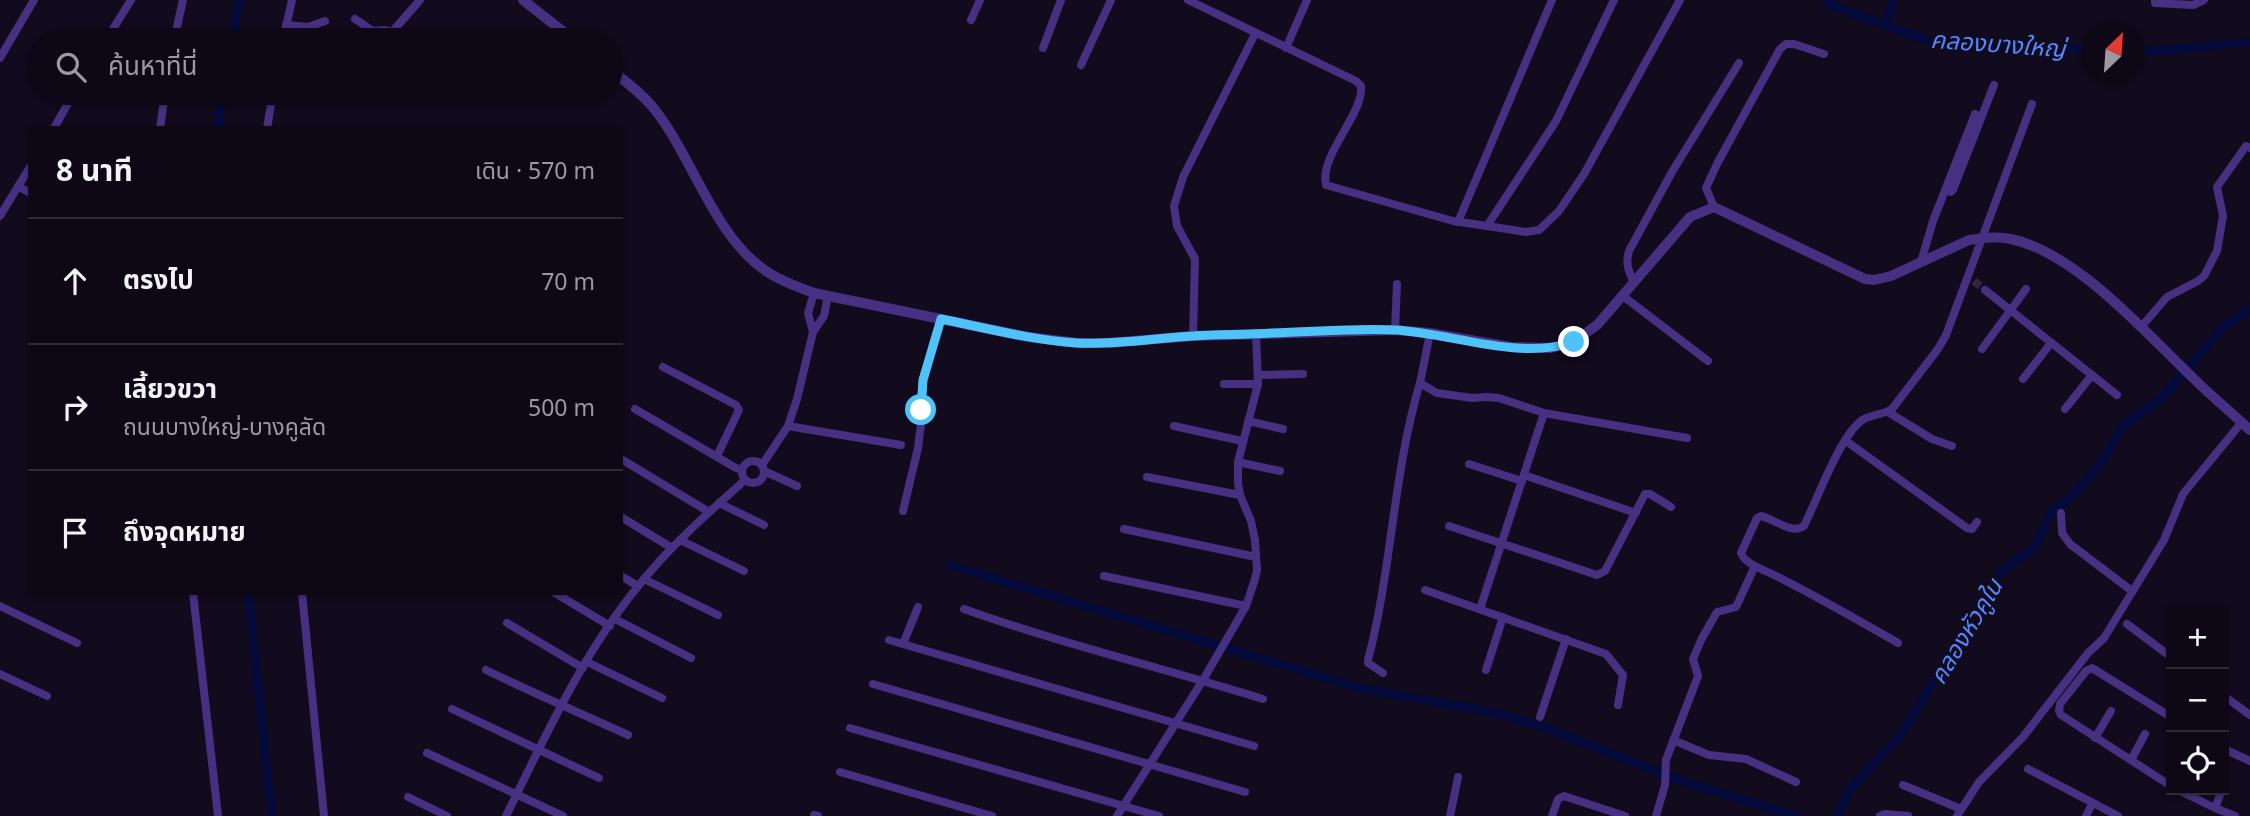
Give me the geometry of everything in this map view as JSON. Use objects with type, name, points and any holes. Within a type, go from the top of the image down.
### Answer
[{"type":"street","points":[[0,58],[34,0]]},
{"type":"street","points":[[114,28],[131,0]]},
{"type":"street","points":[[177,28],[183,0]]},
{"type":"street","points":[[285,28],[292,0]]},
{"type":"street","points":[[395,28],[419,0]]},
{"type":"street","points":[[523,0],[559,28]]},
{"type":"street","points":[[971,20],[980,0]]},
{"type":"street","points":[[1043,48],[1061,0]]},
{"type":"street","points":[[1081,65],[1111,0]]},
{"type":"street","points":[[1188,0],[1356,81],[1361,86],[1361,97],[1339,138],[1325,176],[1326,185],[1458,222],[1526,232],[1539,230],[1559,211],[1584,174],[1680,0]]},
{"type":"street","points":[[1286,48],[1307,0]]},
{"type":"street","points":[[1458,222],[1552,0]]},
{"type":"street","points":[[1487,226],[1556,121],[1614,0]]},
{"type":"street","points":[[2155,0],[2155,3],[2193,5],[2204,0]]},
{"type":"street","points":[[355,19],[368,28]]},
{"type":"street","points":[[286,25],[308,27],[325,22]]},
{"type":"street","points":[[1194,336],[1195,259],[1177,226],[1174,206],[1182,177],[1255,34]]},
{"type":"street","points":[[1824,54],[1794,44],[1786,44],[1780,49],[1706,188],[1714,207],[1865,279],[1884,278],[1969,240],[2010,239],[2026,243],[2058,258],[2118,306],[2246,426],[2183,494],[2164,540],[2104,638],[2088,653],[2023,737],[1979,782],[1959,812],[1903,785]]},
{"type":"street","points":[[1634,283],[1626,261],[1629,251],[1672,172],[1739,63]]},
{"type":"street","points":[[623,79],[655,109],[724,224],[747,254],[768,273],[814,293],[1028,337],[1078,343],[1194,336],[1395,330],[1430,333],[1511,347],[1551,348],[1581,338],[1598,324],[1690,218],[1714,207]]},
{"type":"street","points":[[1945,190],[1953,191],[1994,85]]},
{"type":"street","points":[[1898,643],[1811,593],[1744,560],[1741,553],[1757,518],[1761,516],[1792,529],[1799,530],[1804,526],[1846,441],[1860,422],[1888,412],[1938,349],[1971,279],[1982,238],[2032,104]]},
{"type":"street","points":[[55,126],[67,105]]},
{"type":"street","points":[[160,126],[163,105]]},
{"type":"street","points":[[267,126],[271,105]]},
{"type":"street","points":[[1921,262],[1933,221],[1975,114]]},
{"type":"street","points":[[2141,327],[2167,297],[2204,276],[2217,251],[2223,216],[2217,191],[2218,182],[2246,146],[2250,148]]},
{"type":"street","points":[[0,216],[28,170]]},
{"type":"street","points":[[18,186],[28,192]]},
{"type":"street","points":[[1395,330],[1397,284]]},
{"type":"street","points":[[1982,349],[2026,289]]},
{"type":"street","points":[[1985,290],[2117,396]]},
{"type":"street","points":[[813,332],[808,313],[814,293]]},
{"type":"street","points":[[635,409],[742,470],[749,482],[758,482],[788,425],[813,332],[824,316],[828,295]]},
{"type":"street","points":[[1623,296],[1708,361]]},
{"type":"street","points":[[903,511],[918,448],[923,380],[941,319]]},
{"type":"street","points":[[1383,673],[1368,663],[1368,660],[1409,419],[1420,383],[1430,333]]},
{"type":"street","points":[[1117,816],[1203,680],[1246,606],[1255,579],[1256,557],[1251,521],[1240,495],[1238,462],[1258,380],[1256,334]]},
{"type":"street","points":[[2023,379],[2051,343]]},
{"type":"street","points":[[663,368],[736,405],[739,410],[717,456]]},
{"type":"street","points":[[1224,384],[1303,374]]},
{"type":"street","points":[[2065,409],[2092,375]]},
{"type":"street","points":[[1420,383],[1437,393],[1472,398],[1499,398],[1544,413],[1687,438]]},
{"type":"street","points":[[1888,412],[1932,439],[1952,446]]},
{"type":"street","points":[[1480,609],[1544,413]]},
{"type":"street","points":[[1248,421],[1283,429]]},
{"type":"street","points":[[788,425],[901,445]]},
{"type":"street","points":[[1174,426],[1242,442]]},
{"type":"street","points":[[1846,441],[1967,527],[1972,529],[1978,522]]},
{"type":"street","points":[[623,460],[709,512]]},
{"type":"street","points":[[742,470],[748,461],[756,461],[763,468],[797,486]]},
{"type":"street","points":[[1238,462],[1280,471]]},
{"type":"street","points":[[1469,464],[1636,513]]},
{"type":"street","points":[[1147,477],[1240,495]]},
{"type":"street","points":[[506,816],[562,706],[612,622],[641,582],[672,548],[746,480]]},
{"type":"street","points":[[1449,526],[1600,575],[1605,571],[1648,493],[1671,507]]},
{"type":"street","points":[[719,503],[764,525]]},
{"type":"street","points":[[2061,513],[2062,533],[2070,544],[2132,591]]},
{"type":"street","points":[[623,518],[672,548]]},
{"type":"street","points":[[1124,529],[1256,557]]},
{"type":"street","points":[[680,540],[744,571]]},
{"type":"street","points":[[1656,816],[1665,785],[1664,768],[1698,676],[1693,659],[1717,612],[1736,607],[1755,566]]},
{"type":"street","points":[[1104,576],[1246,606]]},
{"type":"street","points":[[623,577],[718,615]]},
{"type":"street","points":[[1425,590],[1609,656],[1623,676],[1618,705]]},
{"type":"street","points":[[193,595],[218,816]]},
{"type":"street","points":[[302,595],[324,816]]},
{"type":"street","points":[[559,595],[691,658]]},
{"type":"street","points":[[0,606],[77,643]]},
{"type":"street","points":[[903,644],[918,607]]},
{"type":"street","points":[[964,609],[1022,630],[1263,699]]},
{"type":"street","points":[[1486,670],[1503,617]]},
{"type":"street","points":[[507,623],[585,665],[662,698]]},
{"type":"street","points":[[2127,624],[2166,653]]},
{"type":"street","points":[[1540,717],[1566,639]]},
{"type":"street","points":[[889,640],[1254,746]]},
{"type":"street","points":[[2166,714],[2089,668],[2060,704],[2059,710],[2061,715],[2095,738],[2166,782]]},
{"type":"street","points":[[486,670],[628,735]]},
{"type":"street","points":[[0,674],[47,696]]},
{"type":"street","points":[[873,684],[1245,792]]},
{"type":"street","points":[[2229,700],[2250,715]]},
{"type":"street","points":[[452,709],[599,778]]},
{"type":"street","points":[[2095,738],[2111,711]]},
{"type":"street","points":[[850,728],[1159,816]]},
{"type":"street","points":[[2131,760],[2146,734]]},
{"type":"street","points":[[1673,740],[1709,754],[1746,759],[1796,782]]},
{"type":"street","points":[[2229,751],[2250,761]]},
{"type":"street","points":[[427,753],[563,816]]},
{"type":"street","points":[[2028,769],[2118,816]]},
{"type":"street","points":[[840,772],[992,816]]},
{"type":"street","points":[[1450,816],[1458,777]]},
{"type":"street","points":[[2189,795],[2235,816]]},
{"type":"street","points":[[2215,808],[2220,795]]},
{"type":"street","points":[[1552,816],[1558,799],[1564,796],[1625,816]]},
{"type":"street","points":[[408,797],[447,816]]},
{"type":"street","points":[[2086,816],[2092,804]]},
{"type":"street","points":[[1880,816],[1908,816]]},
{"type":"waterway","points":[[234,28],[239,0]]},
{"type":"waterway","name":"คลองบางใหญ่","points":[[1826,0],[1831,5],[1934,43],[2082,49]]},
{"type":"waterway","points":[[1885,25],[1894,0]]},
{"type":"waterway","name":"คลองบางใหญ่","points":[[2145,51],[2250,42]]},
{"type":"waterway","points":[[218,126],[221,105]]},
{"type":"waterway","name":"คลองหัวคูใน","points":[[1837,816],[1851,788],[1902,734],[1989,587],[2002,571],[2034,548],[2052,511],[2072,496],[2102,462],[2123,426],[2163,397],[2223,327],[2243,315],[2250,307]]},
{"type":"waterway","points":[[949,565],[1359,688],[1497,713],[1549,729],[1681,781],[1796,816]]},
{"type":"waterway","points":[[248,595],[272,816]]},
{"type":"tunnel","points":[[1974,281],[1985,290]]},
{"type":"route","points":[[921,410],[923,380],[941,319],[1028,337],[1078,343],[1344,330],[1430,333],[1511,347],[1551,348],[1574,342]]}]
